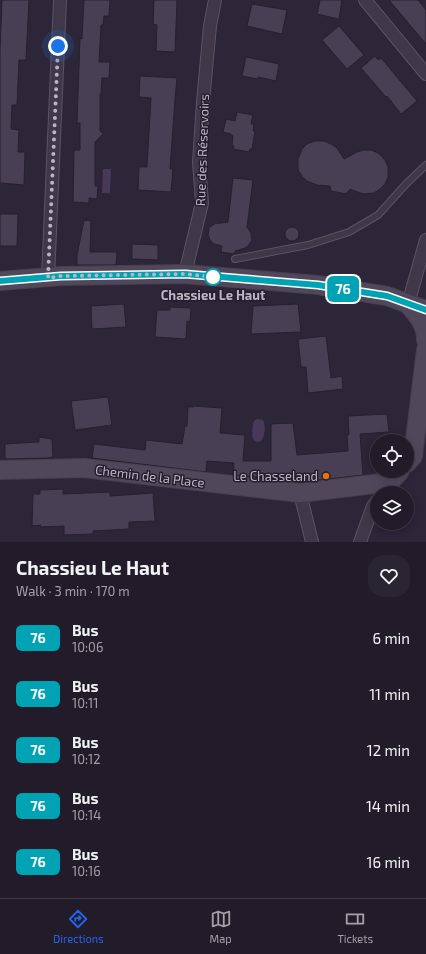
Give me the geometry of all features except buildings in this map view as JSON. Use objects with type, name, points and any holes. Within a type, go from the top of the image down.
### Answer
[{"type":"street","points":[[48,278],[60,0]]},
{"type":"street","name":"Rue des Réservoirs","points":[[185,274],[202,203],[199,162],[210,26],[214,0]]},
{"type":"street","points":[[365,0],[426,74]]},
{"type":"street","points":[[408,304],[426,240]]},
{"type":"street","points":[[0,281],[61,276],[185,274],[318,285],[387,296],[426,310]]},
{"type":"street","points":[[408,304],[422,321],[426,334],[426,340]]},
{"type":"street","points":[[414,448],[426,350]]},
{"type":"street","name":"Chemin de la Place","points":[[0,470],[84,468],[300,493],[391,482]]},
{"type":"street","points":[[300,493],[312,542]]},
{"type":"street","points":[[360,542],[370,514]]},
{"type":"lane","points":[[235,259],[308,245],[349,232],[378,215],[426,164]]},
{"type":"shaded area","points":[[103,169],[111,169],[110,193],[102,193]]},
{"type":"shaded area","points":[[258,419],[263,420],[265,428],[261,441],[258,442],[253,439],[252,430],[254,421]]},
{"type":"bus line","name":"76","points":[[0,281],[61,276],[185,274],[318,285],[387,296],[426,310]]},
{"type":"place","name":"Chassieu Le Haut","points":[[213,277]]},
{"type":"place","name":"Le Chasseland","points":[[326,476]]},
{"type":"route","points":[[58,46],[48,278],[61,276],[185,274],[213,277]]}]
